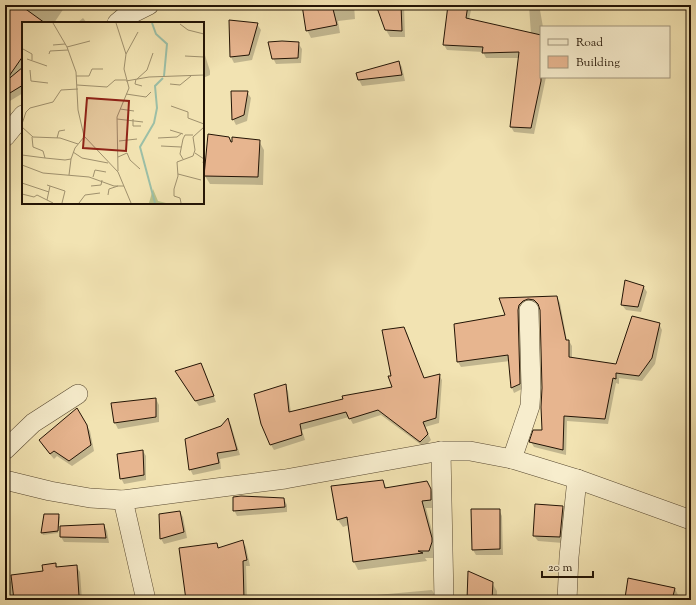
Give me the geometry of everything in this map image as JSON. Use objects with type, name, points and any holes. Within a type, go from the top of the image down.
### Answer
[{"type":"street","points":[[118,22],[144,6]]},
{"type":"street","points":[[5,137],[22,116]]},
{"type":"street","points":[[512,459],[530,406],[529,310]]},
{"type":"street","points":[[5,450],[34,423],[78,394]]},
{"type":"street","points":[[441,451],[444,600]]},
{"type":"street","points":[[5,480],[50,491],[90,498],[123,500],[284,479],[441,451],[470,451],[512,459],[577,479],[691,520]]},
{"type":"street","points":[[567,600],[569,557],[577,479]]},
{"type":"street","points":[[123,500],[146,600]]},
{"type":"building","points":[[11,5],[20,5],[44,22],[22,22],[22,57],[5,82],[5,9]]},
{"type":"building","points":[[302,5],[332,5],[337,25],[306,31]]},
{"type":"building","points":[[376,5],[401,5],[402,31],[385,30]]},
{"type":"building","points":[[448,5],[468,5],[466,18],[540,35],[541,81],[531,128],[510,127],[519,52],[482,53],[483,47],[443,45]]},
{"type":"building","points":[[229,20],[258,23],[249,55],[230,57]]},
{"type":"building","points":[[268,42],[299,42],[298,58],[272,59]]},
{"type":"building","points":[[399,61],[402,75],[358,80],[356,73]]},
{"type":"building","points":[[22,68],[22,86],[5,96],[5,82]]},
{"type":"building","points":[[231,91],[248,91],[244,115],[232,120]]},
{"type":"building","points":[[208,134],[229,137],[231,142],[232,137],[260,140],[258,177],[204,176]]},
{"type":"building","points":[[625,280],[644,286],[638,307],[621,305]]},
{"type":"building","points":[[557,296],[566,340],[569,340],[569,357],[616,364],[632,316],[660,323],[652,358],[639,376],[616,373],[616,379],[613,378],[605,419],[564,416],[563,450],[529,442],[533,430],[542,430],[540,310],[538,304],[534,300],[528,299],[519,305],[520,384],[511,388],[508,355],[457,362],[454,324],[505,315],[499,298]]},
{"type":"building","points":[[404,327],[424,378],[440,374],[436,418],[423,422],[428,434],[420,442],[378,410],[349,419],[346,412],[300,424],[302,435],[270,445],[261,424],[254,394],[286,384],[289,412],[343,399],[342,396],[392,387],[388,376],[391,376],[382,330]]},
{"type":"building","points":[[201,363],[214,396],[195,401],[175,371]]},
{"type":"building","points":[[156,398],[156,417],[114,423],[111,403]]},
{"type":"building","points":[[77,408],[87,425],[91,445],[69,461],[54,451],[50,454],[39,440]]},
{"type":"building","points":[[228,418],[237,450],[217,453],[219,463],[189,470],[185,439],[221,426]]},
{"type":"building","points":[[143,450],[144,475],[120,479],[117,454]]},
{"type":"building","points":[[383,480],[385,488],[427,481],[431,489],[431,500],[422,501],[432,538],[429,551],[418,551],[423,553],[353,562],[347,517],[337,520],[331,486]]},
{"type":"building","points":[[233,497],[284,498],[285,507],[233,511]]},
{"type":"building","points":[[535,504],[563,506],[560,537],[533,536]]},
{"type":"building","points":[[471,509],[500,509],[500,549],[472,550]]},
{"type":"building","points":[[180,511],[184,532],[160,539],[159,514]]},
{"type":"building","points":[[44,514],[59,514],[58,531],[41,533]]},
{"type":"building","points":[[104,524],[106,538],[60,537],[60,526]]},
{"type":"building","points":[[243,540],[247,560],[243,561],[244,600],[186,600],[179,548],[217,543],[218,548]]},
{"type":"building","points":[[56,563],[56,567],[77,565],[79,596],[59,598],[60,600],[14,600],[11,575],[43,571],[42,565]]},
{"type":"building","points":[[468,571],[493,582],[492,600],[467,600]]},
{"type":"building","points":[[628,578],[675,588],[672,600],[625,598]]}]
